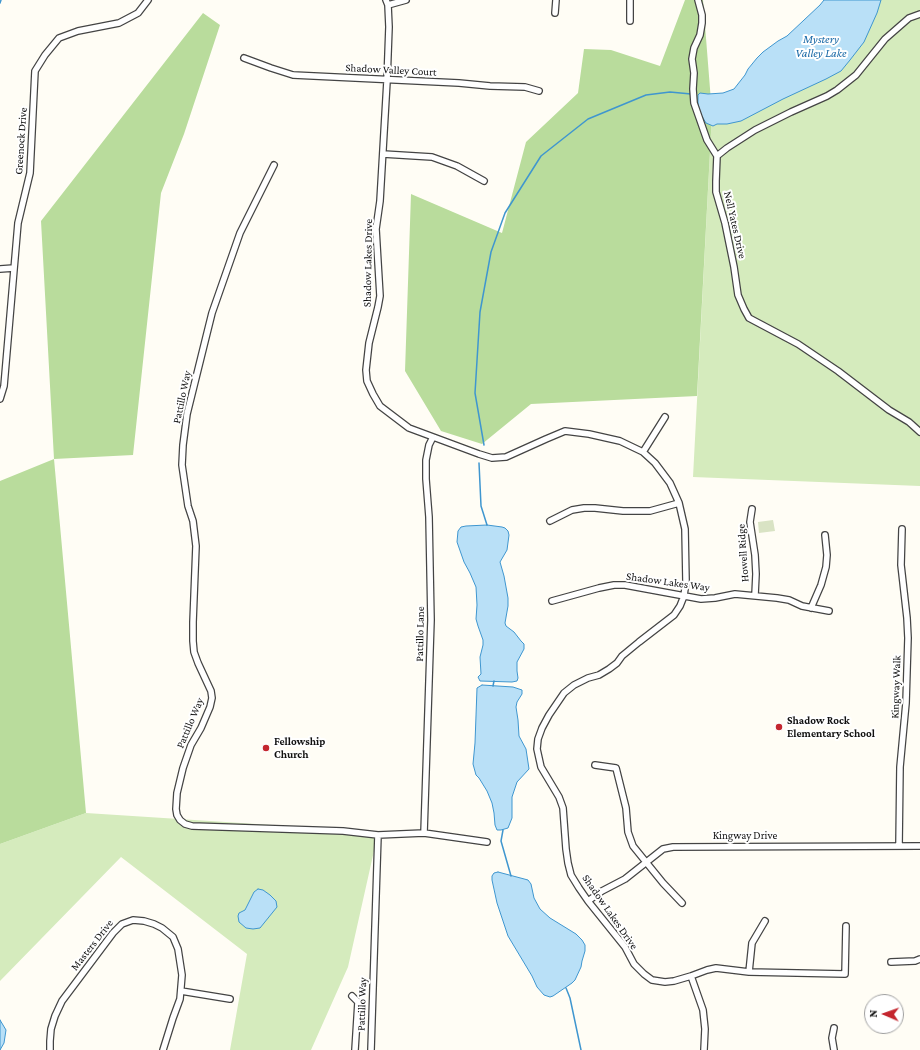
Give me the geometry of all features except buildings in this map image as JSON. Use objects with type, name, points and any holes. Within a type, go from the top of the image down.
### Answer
[{"type":"street","name":"Greenock Drive","points":[[0,399],[4,386],[18,223],[30,173],[35,71],[45,55],[59,38],[78,31],[119,23],[138,13],[148,0]]},
{"type":"street","points":[[387,2],[406,0]]},
{"type":"street","points":[[555,13],[556,0]]},
{"type":"street","points":[[630,0],[630,21]]},
{"type":"street","points":[[698,0],[702,14],[702,22],[700,35],[694,48],[692,59],[694,73],[694,103],[707,140],[717,156],[755,130],[837,90],[856,75],[885,39],[910,18],[920,14]]},
{"type":"street","name":"Shadow Lakes Drive","points":[[387,2],[389,27],[387,80],[380,201],[376,229],[380,296],[369,343],[366,370],[367,381],[373,394],[380,406],[409,428],[492,458],[506,458],[566,431],[589,434],[620,441],[643,452],[655,463],[670,483],[679,503],[685,529],[686,580],[684,596],[674,615],[622,656],[617,663],[599,675],[588,678],[574,685],[564,693],[549,715],[538,739],[537,749],[541,767],[559,797],[563,808],[566,850],[571,875],[578,888],[625,947],[634,964],[652,980],[665,982],[674,981],[716,968],[749,972],[845,974],[846,926]]},
{"type":"street","name":"Shadow Valley Court","points":[[244,58],[293,75],[471,83],[490,86],[525,87],[539,91]]},
{"type":"street","points":[[383,154],[432,157],[457,166],[484,181]]},
{"type":"street","name":"Nell Yates Drive","points":[[717,156],[716,192],[725,224],[738,294],[750,318],[798,344],[889,410],[909,422],[920,432]]},
{"type":"street","name":"Pattillo Way","points":[[274,165],[240,233],[212,313],[187,414],[184,433],[182,465],[188,506],[193,521],[196,546],[193,646],[198,663],[211,691],[212,698],[210,707],[201,728],[191,745],[182,768],[181,780],[177,793],[176,809],[180,820],[185,824],[192,826],[343,831],[378,835],[371,1050]]},
{"type":"street","points":[[0,269],[14,268]]},
{"type":"street","points":[[643,452],[665,417]]},
{"type":"street","name":"Pattillo Lane","points":[[424,833],[431,620],[429,517],[426,460],[429,445],[433,437]]},
{"type":"street","points":[[550,521],[572,510],[584,508],[623,511],[650,511],[679,503]]},
{"type":"street","name":"Howell Ridge","points":[[752,509],[750,522],[755,555],[755,595]]},
{"type":"street","name":"Kingway Walk","points":[[900,846],[900,768],[906,713],[908,638],[901,565],[902,529]]},
{"type":"street","points":[[811,608],[821,585],[826,567],[827,555],[825,535]]},
{"type":"street","name":"Shadow Lakes Way","points":[[552,602],[599,588],[614,585],[625,585],[701,599],[735,594],[755,595],[789,600],[802,606],[829,611]]},
{"type":"street","points":[[595,765],[616,768],[626,808],[627,827],[633,846],[646,863],[682,902]]},
{"type":"street","points":[[378,835],[424,833],[487,842]]},
{"type":"street","name":"Kingway Drive","points":[[588,901],[602,891],[620,882],[663,849],[673,847],[920,846]]},
{"type":"street","name":"Masters Drive","points":[[50,1050],[51,1029],[54,1016],[62,1000],[108,939],[122,924],[133,920],[144,921],[162,928],[172,937],[178,949],[182,975],[180,999],[172,1018],[163,1050]]},
{"type":"street","points":[[749,972],[752,944],[765,921]]},
{"type":"street","points":[[891,962],[915,961],[920,959]]},
{"type":"street","points":[[691,976],[703,1010],[705,1029],[704,1050]]},
{"type":"street","points":[[181,991],[230,999]]},
{"type":"street","points":[[352,996],[358,1002],[355,1050]]},
{"type":"street","points":[[834,1028],[832,1038],[834,1050]]},
{"type":"green space","points":[[685,0],[703,0],[712,114],[697,396],[531,404],[482,444],[441,431],[405,371],[411,194],[502,233],[526,142],[578,93],[584,49],[611,50],[660,66]]},
{"type":"green space","points":[[866,0],[920,0],[920,486],[693,477],[712,114]]},
{"type":"green space","points":[[203,13],[220,25],[184,134],[161,193],[133,455],[54,459],[41,221]]},
{"type":"green space","points":[[54,459],[86,813],[0,844],[0,481]]},
{"type":"green space","points":[[773,520],[775,531],[759,533],[758,522]]},
{"type":"green space","points":[[86,813],[378,833],[348,967],[311,1050],[230,1050],[247,954],[121,857],[0,981],[0,844]]},
{"type":"water","name":"Mystery Valley Lake","points":[[824,0],[881,0],[864,42],[841,71],[741,121],[727,124],[717,124],[713,126],[706,123],[700,113],[698,95],[700,93],[723,93],[734,89],[748,69],[763,52],[787,36]]},
{"type":"water","points":[[487,525],[505,528],[509,535],[507,550],[500,562],[508,598],[505,623],[506,626],[514,632],[524,644],[524,649],[517,662],[518,678],[517,681],[512,682],[480,681],[478,677],[481,674],[480,657],[483,640],[476,619],[476,587],[464,562],[457,542],[458,531],[461,527]]},
{"type":"water","points":[[482,685],[513,687],[522,690],[522,694],[516,707],[519,736],[526,749],[529,769],[517,782],[512,797],[512,818],[508,828],[501,830],[497,830],[492,803],[487,791],[476,775],[473,764],[477,688]]},
{"type":"water","points":[[498,872],[528,880],[531,884],[534,898],[540,909],[550,918],[576,934],[585,945],[581,967],[575,980],[553,996],[550,997],[544,995],[537,987],[508,936],[497,903],[492,880],[494,873]]},
{"type":"water","points":[[258,889],[263,890],[270,895],[276,901],[277,907],[260,928],[246,928],[239,922],[238,916],[239,913],[245,910],[254,892]]},
{"type":"water","points":[[0,1020],[6,1030],[4,1043],[0,1050]]},
{"type":"waterway","points":[[484,445],[475,393],[480,312],[491,252],[505,213],[541,156],[588,119],[646,95],[670,92],[691,94]]},
{"type":"waterway","points":[[479,463],[481,506],[487,525]]},
{"type":"waterway","points":[[493,686],[494,681]]},
{"type":"waterway","points":[[503,830],[501,841],[511,876]]},
{"type":"waterway","points":[[566,988],[570,998],[581,1050]]},
{"type":"place","name":"Shadow Rock Elementary School","points":[[779,727]]},
{"type":"place","name":"Fellowship Church","points":[[266,748]]}]
